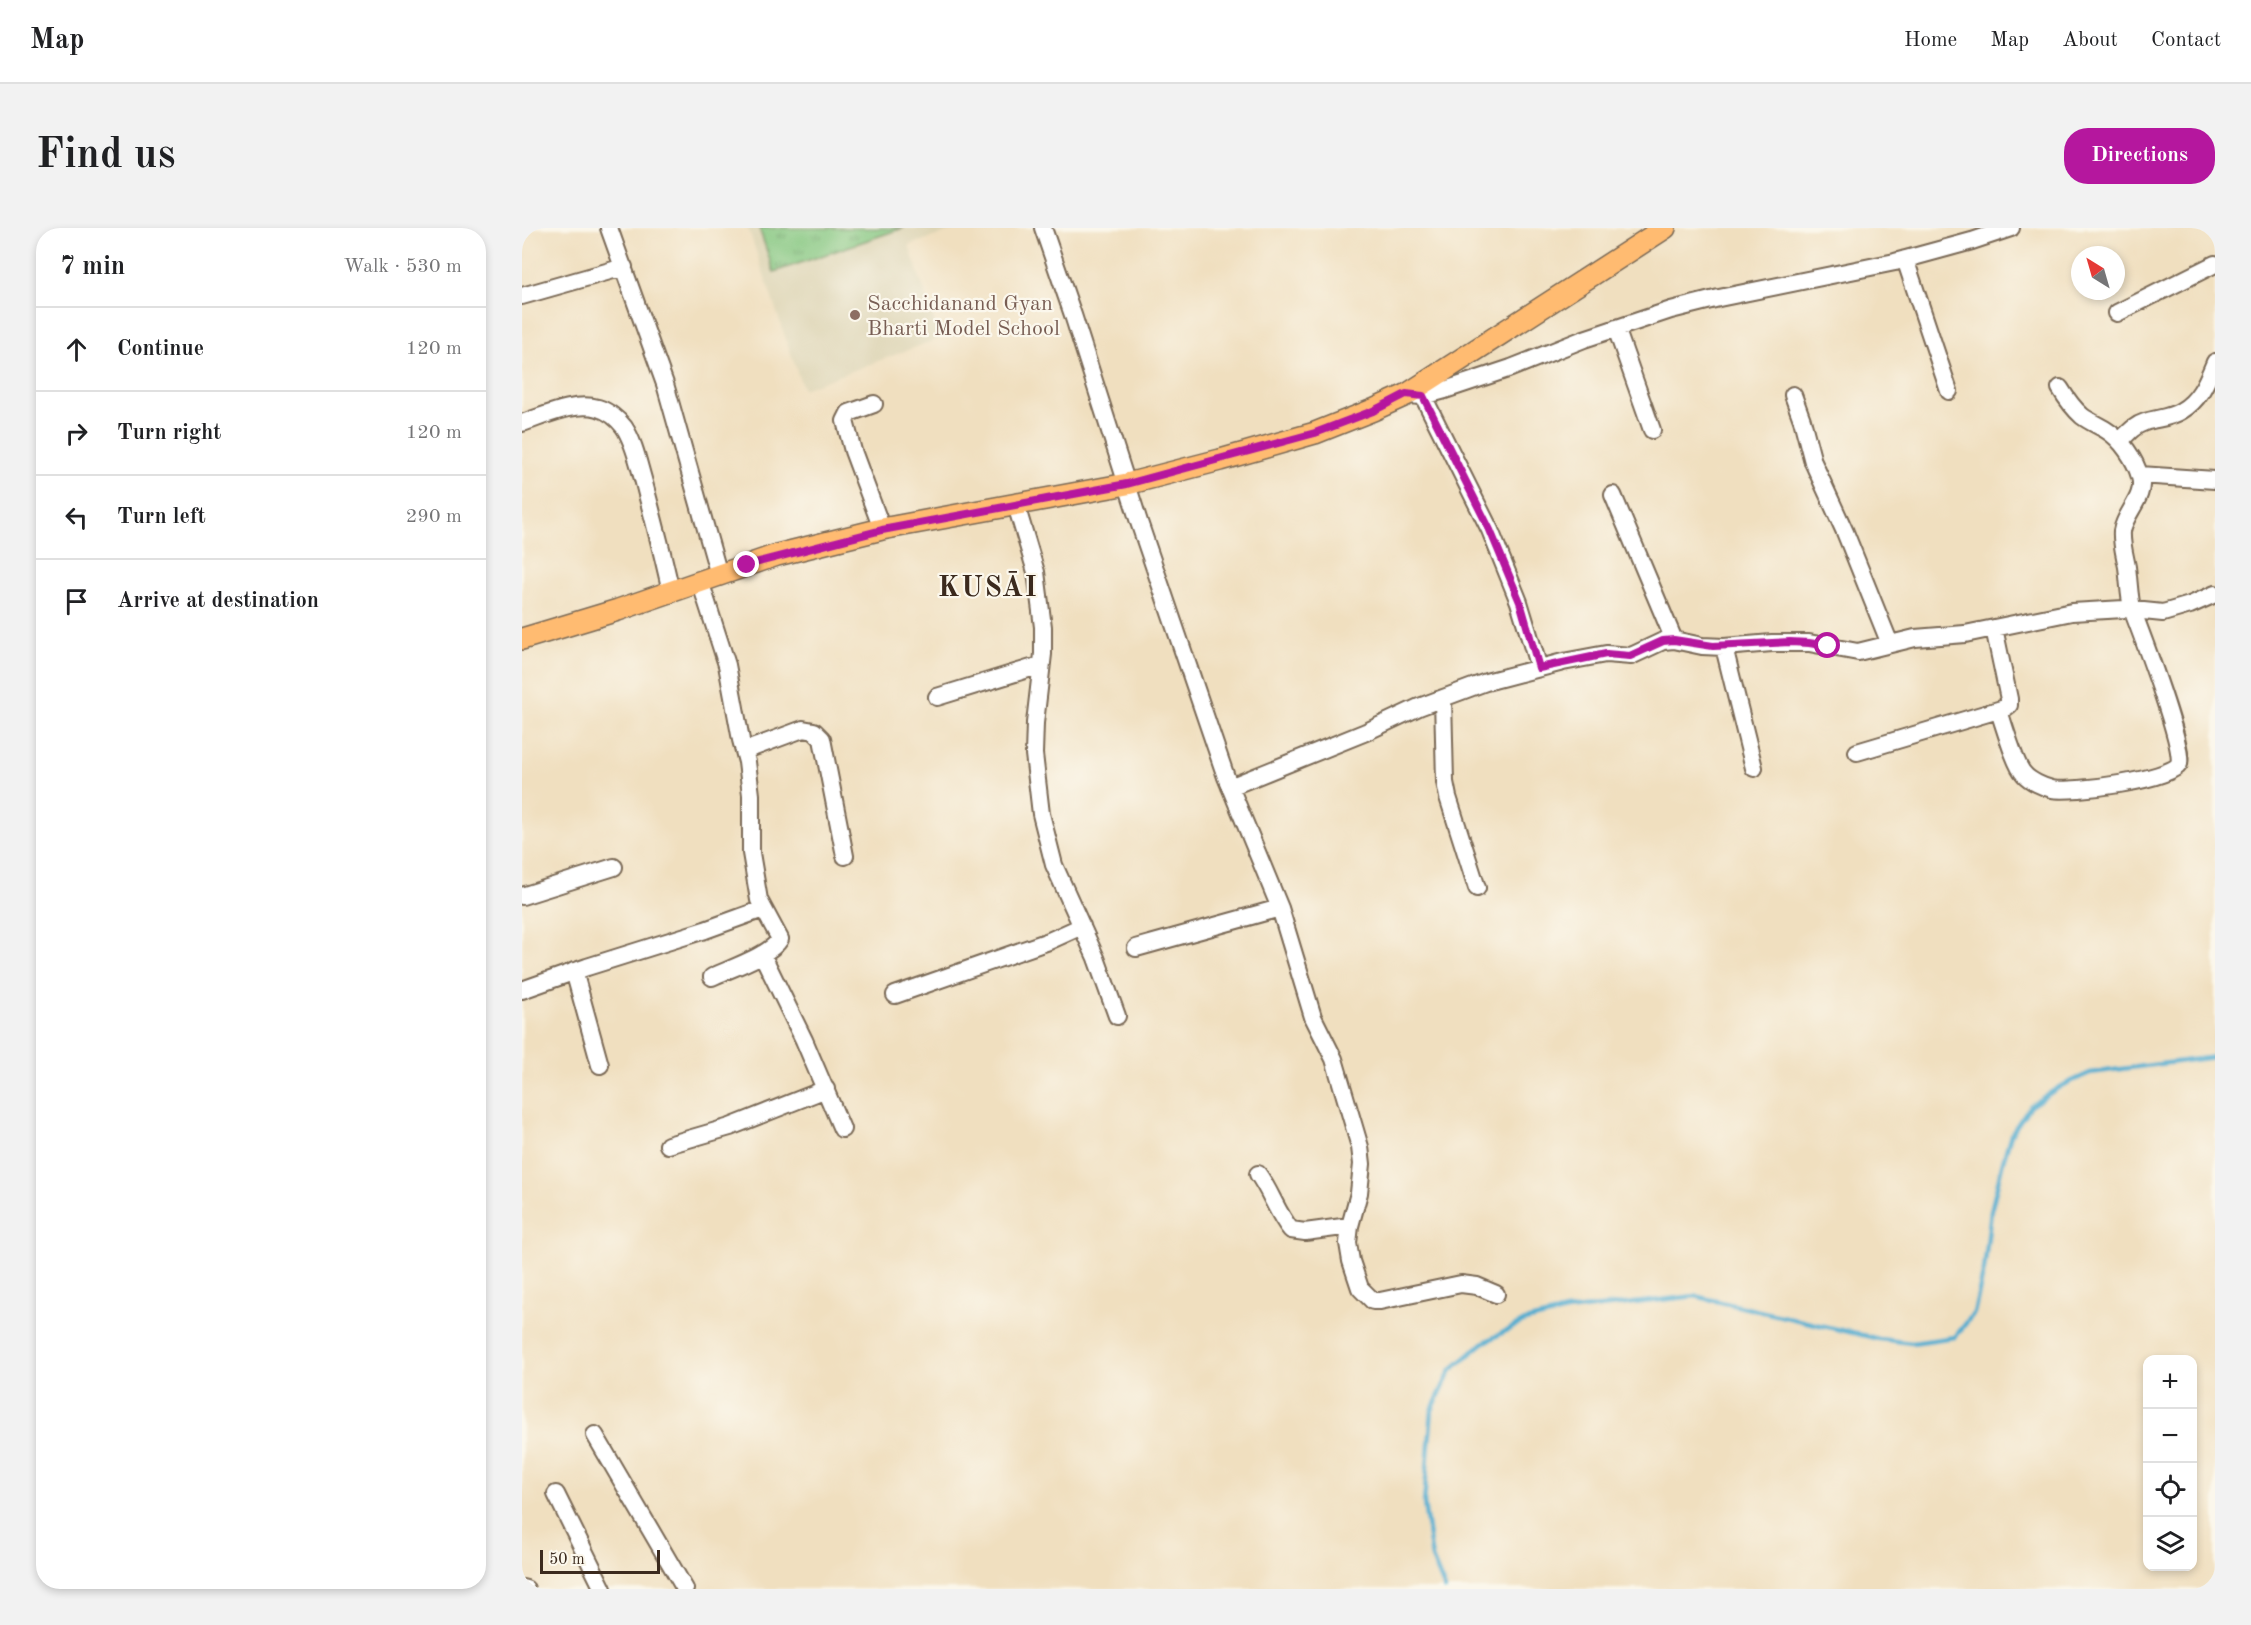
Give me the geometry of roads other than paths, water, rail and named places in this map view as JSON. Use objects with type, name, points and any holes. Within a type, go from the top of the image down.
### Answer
[{"type":"main road","points":[[522,639],[671,592],[777,555],[882,530],[1127,484],[1315,433],[1415,395],[1665,228]]},
{"type":"street","points":[[609,228],[664,384],[709,578],[747,762],[751,795],[753,871],[759,900],[780,939],[777,944],[762,954],[712,977]]},
{"type":"street","points":[[1043,228],[1230,787],[1280,908],[1312,1017],[1334,1059],[1360,1147],[1362,1178],[1348,1243],[1356,1280],[1365,1296],[1373,1301],[1390,1300],[1461,1284],[1477,1286],[1496,1294]]},
{"type":"street","points":[[1539,668],[1520,602],[1490,530],[1415,395],[1489,376],[1616,328],[1719,297],[1856,272],[1905,259],[1982,233],[2011,228]]},
{"type":"street","points":[[1905,259],[1949,391]]},
{"type":"street","points":[[2116,313],[2215,264]]},
{"type":"street","points":[[522,296],[624,267]]},
{"type":"street","points":[[1616,328],[1652,430]]},
{"type":"street","points":[[2120,442],[2134,427],[2180,412],[2192,404],[2203,390],[2215,362]]},
{"type":"street","points":[[1999,711],[2024,774],[2037,783],[2053,789],[2099,787],[2159,776],[2172,771],[2179,763],[2180,755],[2158,680],[2133,610],[2122,532],[2125,521],[2140,493],[2140,476],[2120,442],[2077,411],[2060,388]]},
{"type":"street","points":[[1793,395],[1813,462],[1845,532],[1890,644]]},
{"type":"street","points":[[874,404],[854,410],[849,413],[845,421],[853,451],[882,530]]},
{"type":"street","points":[[522,423],[572,408],[587,406],[599,408],[612,415],[623,426],[631,440],[640,468],[671,592]]},
{"type":"street","points":[[2140,476],[2215,480]]},
{"type":"street","points":[[1613,495],[1674,640]]},
{"type":"street","points":[[1016,505],[1036,572],[1043,627],[1034,754],[1039,802],[1054,865],[1082,926],[1117,1016]]},
{"type":"street","points":[[1230,787],[1443,698],[1495,679],[1606,654],[1630,656],[1663,641],[1674,640],[1702,646],[1724,647],[1809,643],[1858,652],[1915,638],[1956,635],[2072,612],[2133,610],[2163,613],[2215,594]]},
{"type":"street","points":[[1857,752],[1999,711],[2009,705],[1994,628]]},
{"type":"street","points":[[1724,647],[1754,768]]},
{"type":"street","points":[[937,697],[1041,665]]},
{"type":"street","points":[[1443,698],[1448,797],[1478,888]]},
{"type":"street","points":[[744,751],[803,729],[814,731],[822,739],[845,856]]},
{"type":"street","points":[[522,896],[614,867]]},
{"type":"street","points":[[1136,948],[1280,908]]},
{"type":"street","points":[[522,990],[763,909]]},
{"type":"street","points":[[895,995],[1041,944],[1082,926]]},
{"type":"street","points":[[762,954],[826,1089],[842,1129]]},
{"type":"street","points":[[574,971],[600,1065]]},
{"type":"street","points":[[668,1145],[730,1127],[826,1089]]},
{"type":"street","points":[[1258,1174],[1270,1191],[1290,1230],[1305,1232],[1350,1226]]},
{"type":"street","points":[[595,1435],[685,1589]]},
{"type":"street","points":[[556,1494],[603,1589]]},
{"type":"waterway","points":[[1445,1589],[1432,1558],[1424,1503],[1432,1410],[1451,1370],[1483,1343],[1525,1321],[1566,1311],[1695,1296],[1879,1339],[1912,1343],[1955,1337],[1974,1313],[1984,1270],[1991,1211],[2003,1161],[2011,1134],[2030,1106],[2061,1086],[2090,1073],[2215,1057]]},
{"type":"place","name":"Sacchidanand Gyan Bharti Model School","points":[[855,315]]},
{"type":"district","name":"KUSĀI","points":[[988,586]]}]
